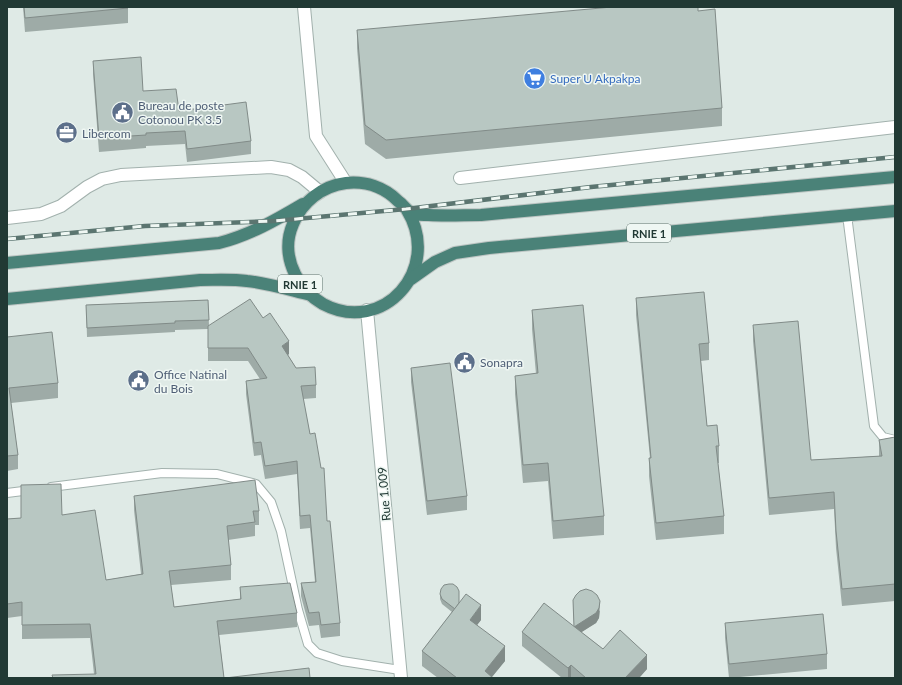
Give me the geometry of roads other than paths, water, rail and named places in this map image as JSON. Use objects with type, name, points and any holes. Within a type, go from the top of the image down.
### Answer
[{"type":"highway","points":[[407,210],[414,214],[443,216],[481,215],[895,178]]},
{"type":"highway","name":"RNIE 1","points":[[7,263],[219,242],[238,238],[274,221],[320,192],[332,186],[346,183],[369,184],[383,190],[396,198],[407,210],[415,226],[418,244],[417,262],[410,280]]},
{"type":"highway","name":"RNIE 1","points":[[309,200],[299,212],[292,225],[289,238],[289,253],[297,279],[311,295],[319,301],[337,310],[357,312],[376,308],[391,299],[398,294],[410,280],[435,262],[455,253],[489,248],[895,211]]},
{"type":"highway","name":"RNIE 1","points":[[7,299],[200,280],[247,280],[311,295]]},
{"type":"street","points":[[304,7],[316,136],[346,183]]},
{"type":"street","points":[[460,178],[895,127]]},
{"type":"street","points":[[7,218],[41,214],[61,206],[87,187],[102,179],[121,175],[271,167],[289,170],[302,177],[320,192]]},
{"type":"street","name":"Rue 1.009","points":[[367,310],[400,674]]},
{"type":"lane","points":[[847,215],[874,426],[883,437],[895,440]]},
{"type":"lane","points":[[7,493],[162,473],[217,474],[256,484],[271,502],[281,532],[298,610],[308,644],[317,653],[342,661],[400,674]]},
{"type":"railway","points":[[7,239],[145,226],[274,221],[406,209],[591,187],[895,157]]},
{"type":"place","name":"Super U Akpakpa","points":[[534,78]]},
{"type":"place","name":"Bureau de poste Cotonou PK 3.5","points":[[123,112]]},
{"type":"place","name":"Libercom","points":[[67,133]]},
{"type":"place","name":"Sonapra","points":[[465,362]]},
{"type":"place","name":"Office Natinal du Bois","points":[[138,381]]}]
